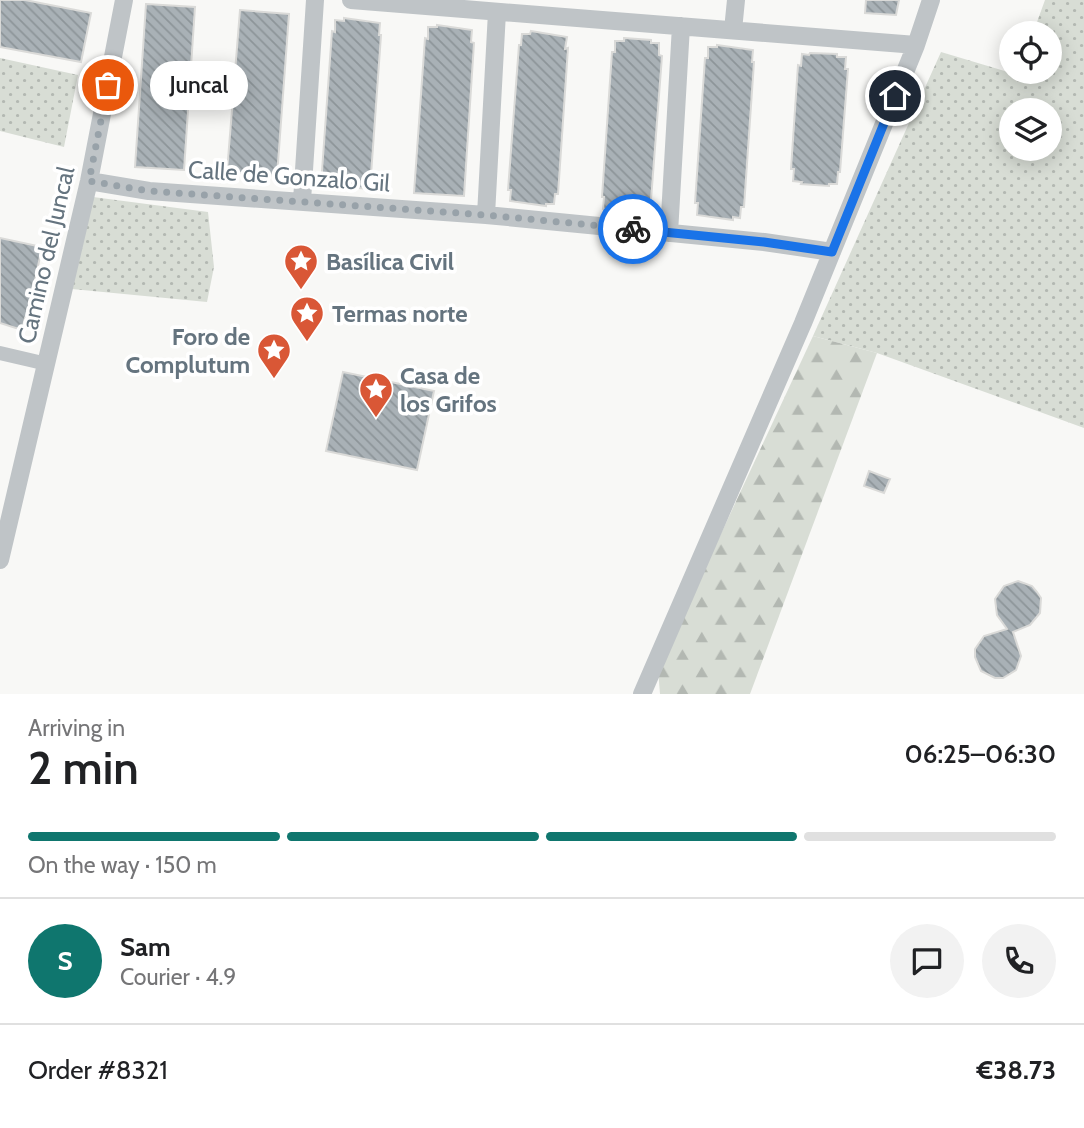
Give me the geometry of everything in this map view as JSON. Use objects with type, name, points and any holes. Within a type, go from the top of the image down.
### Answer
[{"type":"street","name":"Camino del Juncal","points":[[0,560],[89,181],[124,0]]},
{"type":"street","points":[[302,201],[315,0]]},
{"type":"street","points":[[351,0],[916,45]]},
{"type":"street","points":[[733,30],[736,0]]},
{"type":"street","points":[[642,694],[832,252],[916,45],[931,0]]},
{"type":"street","points":[[486,215],[497,12]]},
{"type":"street","points":[[681,26],[669,233],[832,252]]},
{"type":"street","name":"Calle de Gonzalo Gil","points":[[89,181],[149,191],[486,215],[669,233]]},
{"type":"street","points":[[0,354],[47,364]]},
{"type":"green space","points":[[1045,0],[1084,0],[1084,428],[877,353],[813,336],[941,52],[999,69],[999,84],[1062,84],[1062,21],[1037,21]]},
{"type":"green space","points":[[0,58],[78,75],[64,147],[0,131]]},
{"type":"green space","points":[[93,197],[208,212],[214,267],[207,302],[72,289]]},
{"type":"green space","points":[[813,336],[877,353],[750,694],[660,694],[658,669]]},
{"type":"building","points":[[0,0],[25,0],[91,13],[81,62],[0,47]]},
{"type":"building","points":[[866,0],[899,0],[896,15],[865,13]]},
{"type":"building","points":[[146,4],[195,7],[184,170],[135,167]]},
{"type":"building","points":[[240,10],[289,14],[277,176],[227,172]]},
{"type":"building","points":[[344,18],[380,23],[370,189],[321,185],[332,31],[335,32],[335,20],[344,21]]},
{"type":"building","points":[[437,25],[472,30],[471,42],[474,43],[464,196],[414,193],[425,38],[428,39],[428,27]]},
{"type":"building","points":[[531,31],[567,37],[565,49],[568,48],[558,194],[555,194],[554,204],[546,206],[510,201],[511,190],[508,190],[519,45],[522,34],[530,34]]},
{"type":"building","points":[[624,38],[659,43],[659,55],[662,56],[651,200],[648,200],[647,212],[639,211],[639,214],[603,209],[612,52],[615,52],[615,41],[624,41]]},
{"type":"building","points":[[717,45],[753,50],[744,207],[741,207],[740,218],[733,217],[733,220],[697,215],[698,203],[695,203],[705,58],[708,58],[708,47]]},
{"type":"building","points":[[802,54],[846,57],[845,69],[848,69],[840,172],[837,184],[829,186],[793,181],[794,169],[791,169],[798,65],[801,66]]},
{"type":"building","points":[[0,238],[42,247],[27,319],[25,318],[22,330],[0,323]]},
{"type":"building","points":[[343,372],[434,391],[417,470],[326,451]]},
{"type":"building","points":[[869,471],[890,479],[884,493],[864,486]]},
{"type":"building","points":[[1018,581],[1032,586],[1037,592],[1041,598],[1040,613],[1030,625],[1013,632],[1021,656],[1016,670],[1003,678],[995,678],[981,671],[975,657],[975,649],[984,636],[1007,629],[997,615],[995,599],[1004,586]]},
{"type":"way so far","points":[[108,85],[89,181],[149,191],[486,215],[633,229]]},
{"type":"place","name":"Juncal","points":[[108,85]]},
{"type":"place","name":"Basílica Civil","points":[[301,291]]},
{"type":"place","name":"Termas norte","points":[[307,343]]},
{"type":"place","name":"Foro de Complutum","points":[[274,380]]},
{"type":"place","name":"Casa de los Grifos","points":[[376,419]]},
{"type":"route","points":[[633,229],[764,242],[832,252],[895,96]]}]
